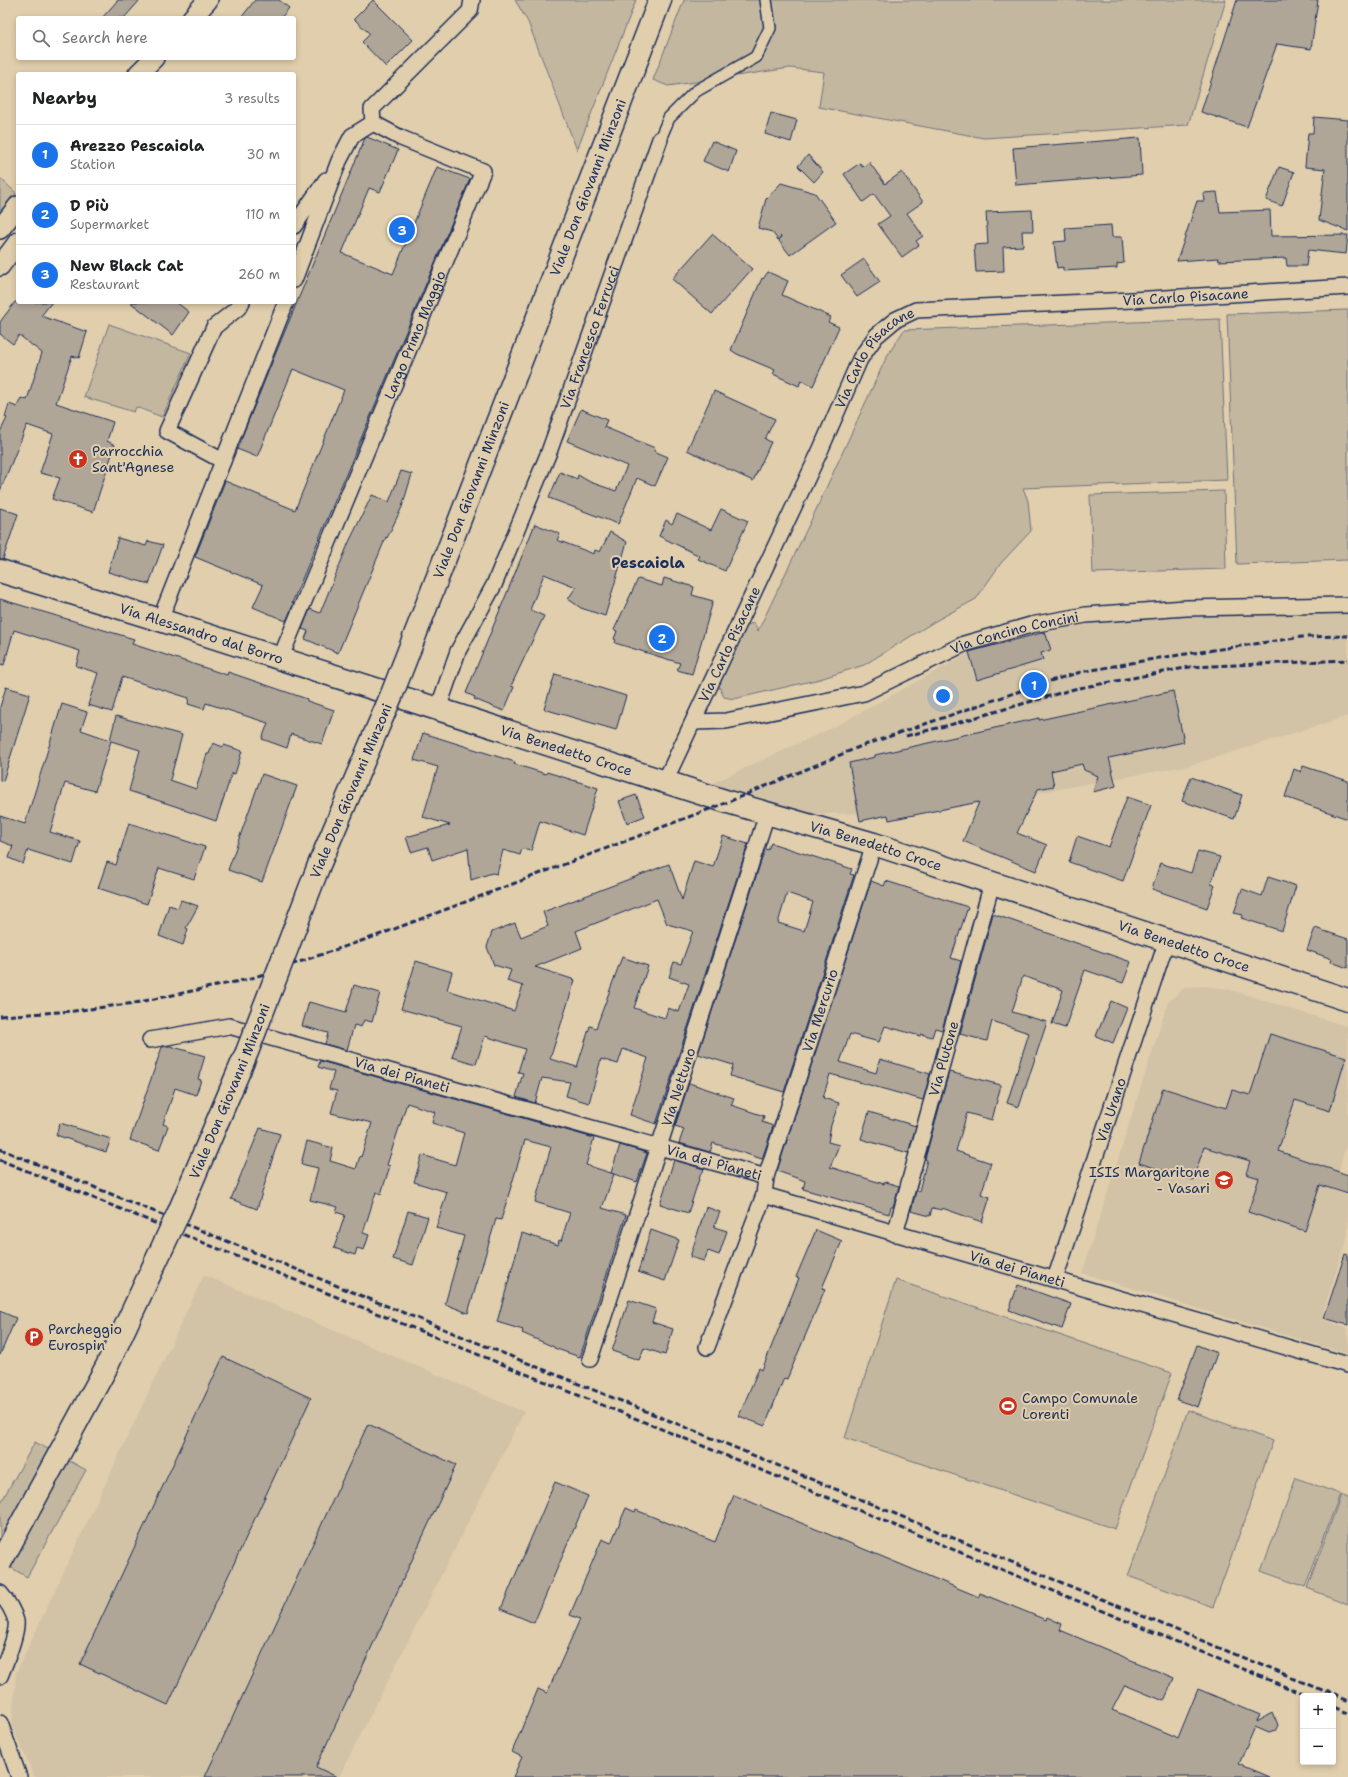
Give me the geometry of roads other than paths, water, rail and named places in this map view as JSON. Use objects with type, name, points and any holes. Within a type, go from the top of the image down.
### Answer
[{"type":"main road","name":"Viale Don Giovanni Minzoni","points":[[0,1562],[107,1366],[178,1214],[247,1052],[319,865],[392,694],[660,0]]},
{"type":"main road","name":"Via Alessandro dal Borro","points":[[0,572],[160,620],[403,698]]},
{"type":"main road","name":"Via Benedetto Croce","points":[[403,698],[767,814],[874,844],[1348,1000]]},
{"type":"street","points":[[194,16],[208,0]]},
{"type":"street","points":[[296,275],[340,161],[352,136],[373,123],[372,109],[470,11],[472,0]]},
{"type":"street","name":"Via Francesco Ferrucci","points":[[438,708],[458,651],[494,585],[549,452],[660,138],[669,118],[696,91],[756,58],[770,28],[766,0]]},
{"type":"street","points":[[140,72],[153,60]]},
{"type":"street","points":[[145,72],[154,60]]},
{"type":"street","name":"Largo Primo Maggio","points":[[280,659],[483,171],[401,138],[373,123]]},
{"type":"street","points":[[296,223],[340,161]]},
{"type":"street","points":[[0,230],[16,209]]},
{"type":"street","points":[[0,266],[16,245]]},
{"type":"street","name":"Via Carlo Pisacane","points":[[665,781],[820,451],[860,359],[876,336],[895,320],[916,310],[1132,300],[1348,287]]},
{"type":"street","points":[[223,460],[167,431],[214,327],[238,308],[241,304]]},
{"type":"street","points":[[160,620],[285,304]]},
{"type":"street","name":"Via Concino Concini","points":[[694,722],[726,721],[864,692],[964,644],[1031,625],[1086,615],[1186,608],[1348,605]]},
{"type":"street","name":"Via Nettuno","points":[[590,1359],[767,814]]},
{"type":"street","name":"Via Mercurio","points":[[766,1177],[874,844]]},
{"type":"street","name":"Via Plutone","points":[[895,1234],[992,883]]},
{"type":"street","name":"Via Urano","points":[[1055,1279],[1167,940]]},
{"type":"street","name":"Via dei Pianeti","points":[[150,1040],[229,1026],[766,1177],[764,1195],[1348,1365]]},
{"type":"street","points":[[707,1347],[764,1195]]},
{"type":"street","points":[[0,1593],[10,1604],[16,1622],[9,1655],[0,1676]]},
{"type":"street","points":[[0,1723],[19,1777]]},
{"type":"railway","points":[[0,1016],[74,1011],[135,1003],[249,979],[376,936],[728,802],[859,747],[1043,683],[1081,672],[1159,658],[1302,637],[1348,636]]},
{"type":"railway","points":[[906,736],[1074,689],[1190,667],[1348,660]]},
{"type":"railway","points":[[0,1149],[685,1427],[1348,1701]]},
{"type":"railway","points":[[0,1160],[681,1437],[1301,1693]]},
{"type":"railway","points":[[1336,1707],[1348,1713]]},
{"type":"place","name":"New Black Cat","points":[[402,230]]},
{"type":"place","name":"Parrocchia Sant'Agnese","points":[[78,459]]},
{"type":"place","name":"D Più","points":[[662,638]]},
{"type":"place","name":"Arezzo Pescaiola","points":[[1034,685]]},
{"type":"place","name":"ISIS Margaritone - Vasari","points":[[1224,1180]]},
{"type":"place","name":"Parcheggio Eurospin","points":[[34,1337]]},
{"type":"place","name":"Campo Comunale Lorenti","points":[[1008,1406]]},
{"type":"district","name":"Pescaiola","points":[[648,563]]}]
